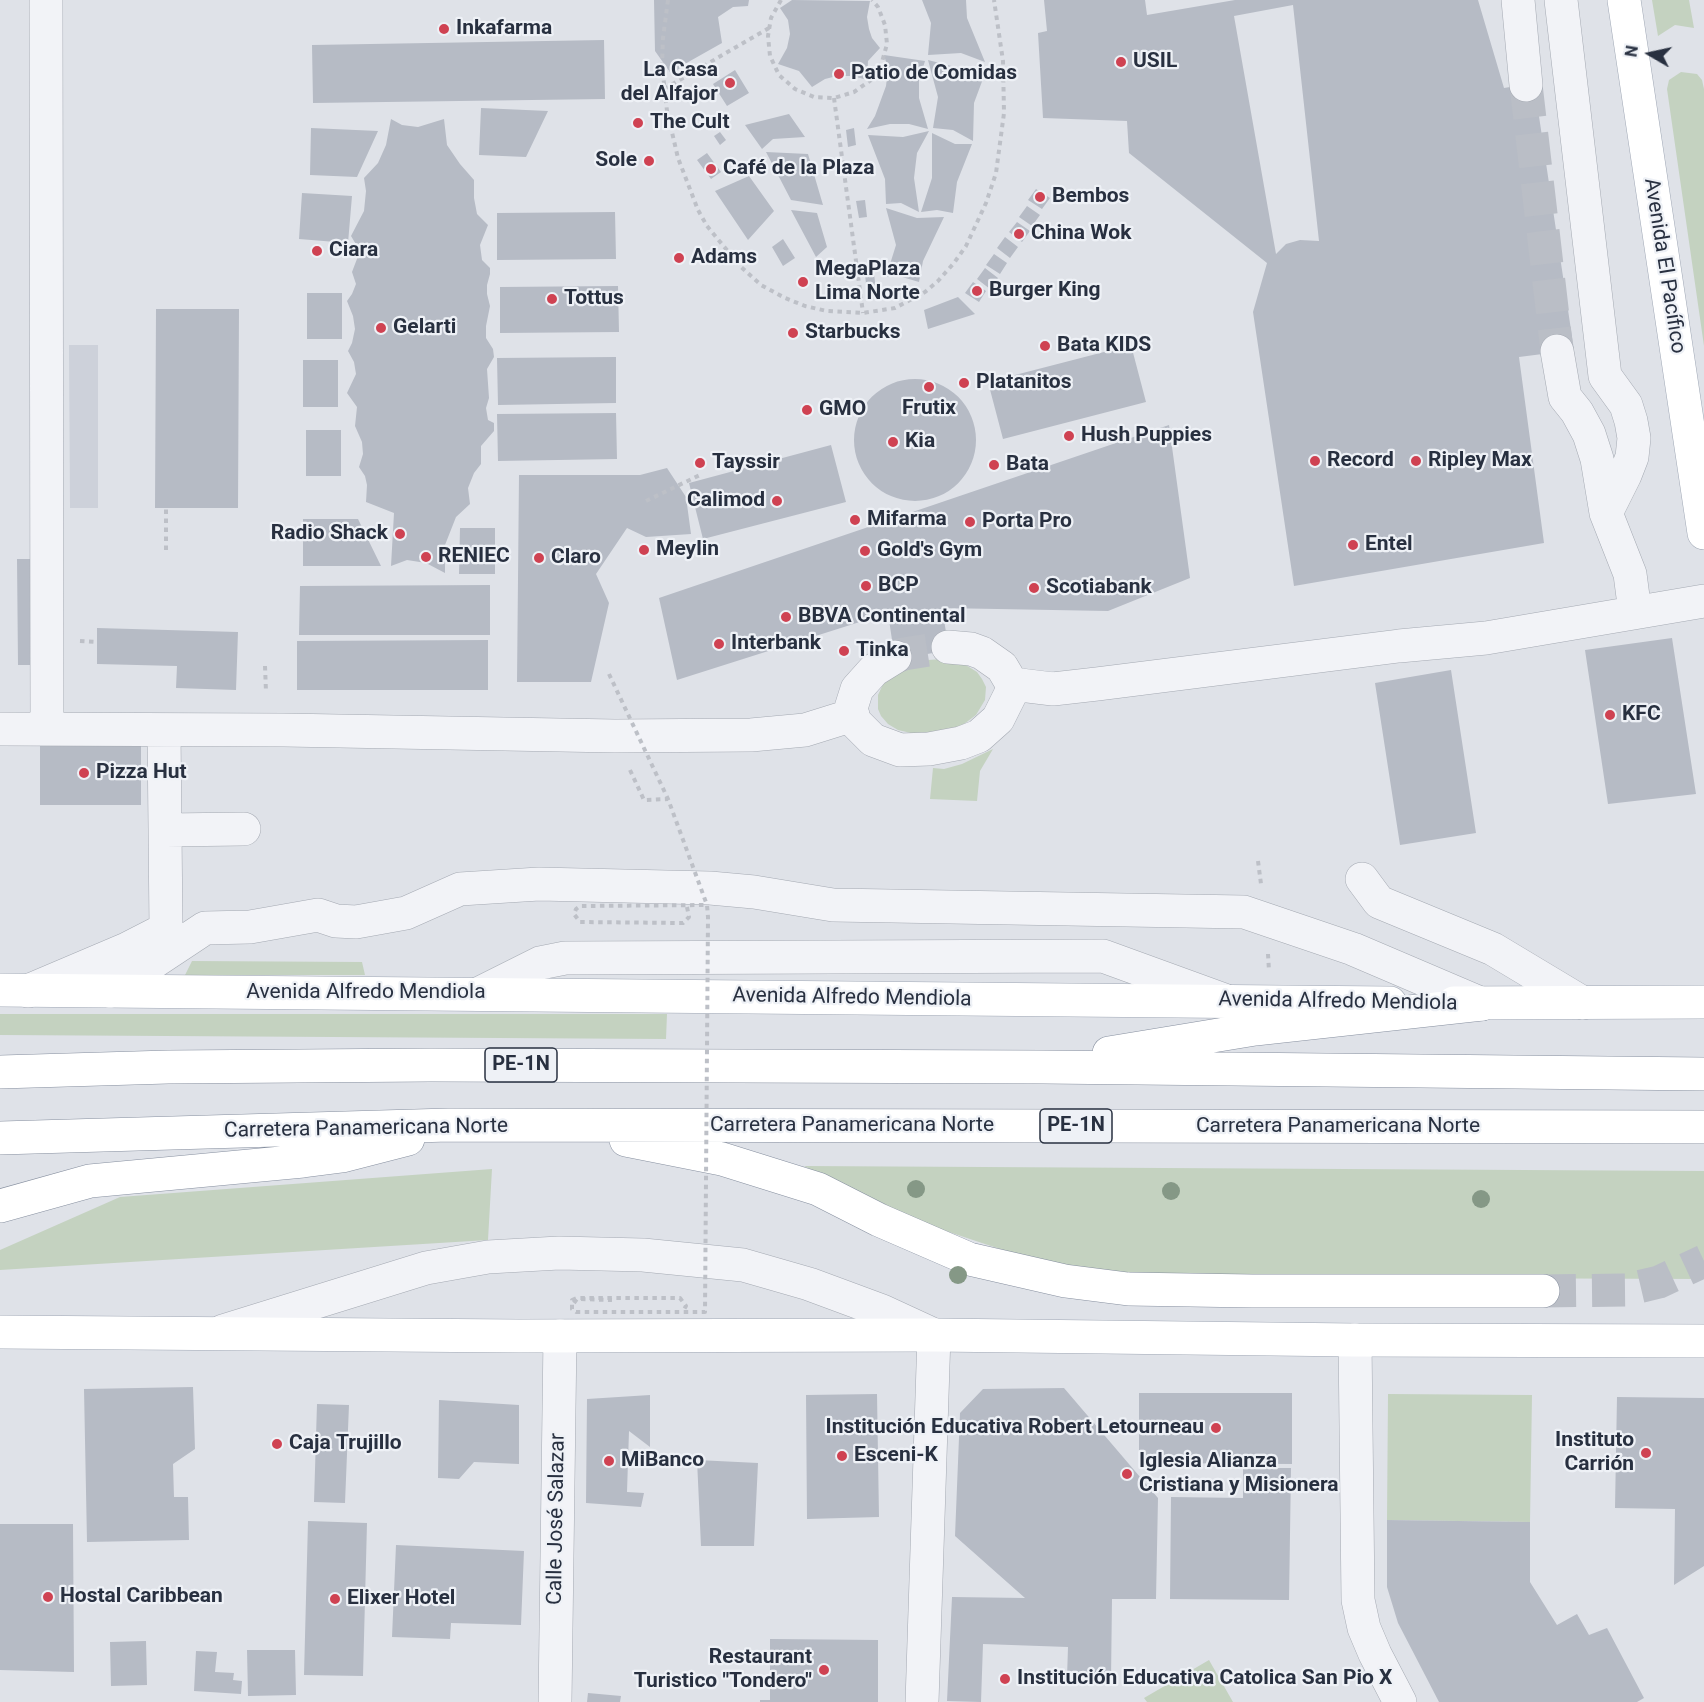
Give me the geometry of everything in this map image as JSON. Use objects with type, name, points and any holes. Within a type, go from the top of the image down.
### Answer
[{"type":"main road","name":"Avenida El Pacífico","points":[[1624,0],[1704,532]]},
{"type":"main road","name":"Avenida Alfredo Mendiola","points":[[14,990],[1482,1004],[1704,1002]]},
{"type":"main road","points":[[1043,1066],[1120,1050],[1255,1029],[1482,1004]]},
{"type":"main road","name":"PE-1N","points":[[0,1072],[168,1067],[431,1065],[1043,1066],[1704,1074]]},
{"type":"main road","points":[[0,1206],[90,1181],[342,1156],[382,1147],[448,1125]]},
{"type":"main road","name":"Carretera Panamericana Norte","points":[[0,1138],[448,1125],[1704,1127]]},
{"type":"main road","points":[[548,1125],[722,1159],[818,1189],[879,1220],[969,1259],[1065,1281],[1140,1289],[1543,1291]]},
{"type":"main road","points":[[0,1332],[211,1335],[934,1335],[1704,1341]]},
{"type":"street","points":[[46,0],[47,729]]},
{"type":"street","points":[[1518,0],[1526,85]]},
{"type":"street","points":[[1561,0],[1605,376],[1626,405],[1634,438],[1632,457],[1606,513]]},
{"type":"street","points":[[1557,351],[1565,398],[1581,420],[1597,459],[1606,513],[1630,574],[1620,615]]},
{"type":"street","points":[[1012,684],[1053,689],[1486,638],[1704,601]]},
{"type":"street","points":[[895,657],[874,670],[857,689],[852,701],[855,721],[873,741],[890,748],[920,750],[961,743],[972,740],[987,731],[998,719],[1009,700],[1012,684],[1002,667],[982,652],[948,647]]},
{"type":"street","points":[[0,729],[615,736],[751,735],[805,730],[853,715]]},
{"type":"street","points":[[14,990],[127,949],[166,929],[164,730]]},
{"type":"street","points":[[166,830],[244,829]]},
{"type":"street","points":[[1362,879],[1378,902],[1493,949],[1583,1003]]},
{"type":"street","points":[[110,991],[205,928],[250,927],[304,908],[336,921],[356,922],[406,913],[460,889],[538,884],[710,888],[754,892],[834,905],[1244,912],[1353,949],[1482,1004]]},
{"type":"street","points":[[478,994],[540,963],[565,958],[1103,956],[1229,1001]]},
{"type":"street","points":[[211,1335],[426,1268],[488,1257],[559,1253],[643,1255],[743,1264],[809,1284],[882,1311],[934,1335],[922,1702]]},
{"type":"street","name":"Calle José Salazar","points":[[555,1702],[560,1336]]},
{"type":"street","points":[[1355,1340],[1358,1600],[1364,1628],[1400,1702]]},
{"type":"path","points":[[668,0],[663,38],[664,90],[671,133],[678,158],[698,210],[717,240],[761,285],[785,298],[827,311],[863,314],[895,308],[919,296],[938,281],[966,246],[986,203],[996,173],[1004,113],[1004,62],[994,0]]},
{"type":"path","points":[[781,0],[771,18],[768,36],[770,57],[779,75],[795,89],[814,97],[834,98],[854,92],[871,80],[882,62],[887,44],[885,25],[878,7],[872,0]]},
{"type":"path","points":[[664,90],[769,28]]},
{"type":"path","points":[[834,98],[863,314]]},
{"type":"path","points":[[646,501],[702,474]]},
{"type":"path","points":[[166,508],[166,550]]},
{"type":"path","points":[[265,666],[266,692]]},
{"type":"path","points":[[609,674],[668,799],[707,905],[705,1312],[576,1312],[572,1310],[572,1300],[577,1298],[680,1299],[686,1306],[683,1311]]},
{"type":"path","points":[[654,800],[668,799]]},
{"type":"path","points":[[687,907],[689,917],[683,923],[580,922],[574,914],[580,906],[707,905]]},
{"type":"shaded area","points":[[69,345],[98,345],[98,508],[70,508]]},
{"type":"green space","points":[[1652,0],[1689,0],[1694,28],[1675,25],[1658,36]]},
{"type":"green space","points":[[1681,72],[1697,74],[1702,80],[1704,89],[1704,346],[1667,89],[1669,80]]},
{"type":"green space","points":[[943,659],[961,662],[977,672],[982,679],[986,687],[985,700],[976,715],[960,727],[915,734],[898,730],[888,724],[878,709],[878,695],[884,682],[908,665]]},
{"type":"green space","points":[[993,749],[980,771],[977,801],[930,799],[933,768],[944,769],[962,764]]},
{"type":"green space","points":[[192,961],[362,962],[365,975],[185,975]]},
{"type":"green space","points":[[0,1014],[667,1014],[666,1039],[0,1035]]},
{"type":"green space","points":[[804,1166],[1704,1171],[1704,1279],[1150,1277],[1093,1270],[1003,1250],[940,1229],[877,1202]]},
{"type":"green space","points":[[492,1169],[488,1240],[0,1270],[0,1250],[120,1197]]},
{"type":"green space","points":[[1388,1394],[1532,1395],[1530,1522],[1387,1520]]},
{"type":"green space","points":[[1209,1660],[1233,1702],[1147,1702],[1144,1698]]},
{"type":"building","points":[[654,0],[749,0],[748,6],[733,7],[718,17],[722,43],[683,65],[672,75],[655,51]]},
{"type":"building","points":[[792,0],[870,1],[867,17],[869,29],[872,38],[880,48],[868,61],[867,80],[853,76],[837,76],[825,79],[812,87],[799,71],[778,64],[787,48],[790,34],[788,20],[780,8]]},
{"type":"building","points":[[922,0],[966,0],[967,18],[985,62],[961,53],[928,55],[931,23]]},
{"type":"building","points":[[1044,0],[1145,0],[1147,15],[1235,0],[1478,0],[1504,88],[1534,83],[1574,350],[1519,357],[1544,543],[1294,586],[1253,312],[1267,263],[1129,153],[1127,121],[1043,118],[1038,33],[1047,31]],"holes":[[[1293,5],[1319,241],[1300,240],[1286,244],[1276,254],[1234,16]]]},
{"type":"building","points":[[604,40],[605,99],[313,103],[312,45]]},
{"type":"building","points":[[884,55],[925,61],[919,81],[919,98],[928,129],[909,124],[890,124],[867,129],[875,116],[886,86],[888,69]]},
{"type":"building","points":[[928,60],[963,69],[987,68],[974,103],[973,141],[953,130],[933,128],[938,97]]},
{"type":"building","points":[[735,70],[749,93],[727,106],[713,84]]},
{"type":"building","points":[[481,108],[548,111],[526,157],[479,155]]},
{"type":"building","points":[[789,114],[805,137],[773,139],[762,149],[745,125]]},
{"type":"building","points":[[391,119],[402,125],[418,127],[444,119],[447,145],[474,180],[477,214],[488,225],[480,245],[482,260],[490,268],[487,294],[490,306],[486,338],[493,349],[494,357],[487,369],[489,398],[486,408],[488,420],[494,423],[494,431],[481,446],[481,464],[474,473],[468,488],[470,504],[456,517],[445,545],[445,573],[426,563],[407,560],[391,566],[394,513],[366,502],[367,485],[365,476],[359,467],[363,454],[362,442],[355,426],[357,407],[347,393],[356,374],[354,362],[348,351],[355,329],[347,301],[356,284],[352,272],[360,251],[351,236],[364,211],[366,191],[364,178],[378,163],[386,145]]},
{"type":"building","points":[[311,128],[378,131],[357,177],[310,175]]},
{"type":"building","points":[[854,128],[856,145],[848,147],[846,130]]},
{"type":"building","points":[[929,131],[917,153],[914,178],[919,212],[901,203],[886,204],[885,179],[868,135],[903,137]]},
{"type":"building","points":[[720,132],[726,140],[720,145],[714,136]]},
{"type":"building","points":[[932,133],[955,144],[972,144],[957,182],[953,213],[937,210],[921,212],[932,178]]},
{"type":"building","points":[[766,152],[808,154],[823,205],[791,200]]},
{"type":"building","points":[[707,153],[721,172],[711,179],[697,160]]},
{"type":"building","points":[[749,176],[774,211],[748,240],[715,191]]},
{"type":"building","points":[[1036,189],[1050,198],[1042,209],[1028,200]]},
{"type":"building","points":[[302,193],[352,196],[348,243],[299,239]]},
{"type":"building","points":[[865,200],[867,217],[859,218],[856,201]]},
{"type":"building","points":[[1027,206],[1040,215],[1032,226],[1019,217]]},
{"type":"building","points":[[886,208],[917,218],[944,217],[923,261],[919,282],[902,277],[886,277],[896,245]]},
{"type":"building","points":[[791,210],[817,213],[827,247],[816,257]]},
{"type":"building","points":[[615,212],[616,259],[497,260],[497,213]]},
{"type":"building","points":[[1017,222],[1030,231],[1022,242],[1009,232]]},
{"type":"building","points":[[1005,237],[1018,247],[1010,258],[997,248]]},
{"type":"building","points":[[783,239],[795,258],[783,266],[772,247]]},
{"type":"building","points":[[994,254],[1007,263],[1000,274],[986,265]]},
{"type":"building","points":[[985,268],[998,278],[990,289],[977,279]]},
{"type":"building","points":[[874,273],[876,291],[867,292],[865,275]]},
{"type":"building","points":[[973,282],[986,291],[979,302],[965,293]]},
{"type":"building","points":[[618,286],[619,332],[500,333],[500,287]]},
{"type":"building","points":[[307,293],[342,293],[342,339],[307,339]]},
{"type":"building","points":[[958,297],[975,314],[928,329],[924,310]]},
{"type":"building","points":[[156,309],[239,309],[238,508],[155,508]]},
{"type":"building","points":[[1131,345],[1146,402],[1003,439],[988,382]]},
{"type":"building","points":[[616,357],[616,403],[498,405],[497,358]]},
{"type":"building","points":[[303,360],[338,360],[338,407],[303,407]]},
{"type":"building","points":[[915,379],[938,383],[958,397],[972,417],[976,440],[972,463],[958,483],[938,497],[915,501],[892,497],[872,483],[858,463],[854,440],[858,417],[872,397],[892,383]]},
{"type":"building","points":[[616,413],[617,459],[498,461],[497,414]]},
{"type":"building","points":[[1169,425],[1190,578],[1108,611],[942,608],[949,650],[895,660],[888,613],[677,680],[659,598]]},
{"type":"building","points":[[306,430],[341,430],[341,476],[306,476]]},
{"type":"building","points":[[831,445],[846,502],[703,539],[689,483]]},
{"type":"building","points":[[667,468],[686,497],[691,534],[646,537],[627,528],[596,574],[609,603],[591,682],[517,682],[519,475],[640,475]]},
{"type":"building","points":[[303,519],[358,519],[381,566],[303,566]]},
{"type":"building","points":[[460,528],[495,528],[495,574],[459,574]]},
{"type":"building","points":[[17,559],[30,559],[30,665],[18,665]]},
{"type":"building","points":[[490,585],[490,635],[299,635],[300,586]]},
{"type":"building","points":[[97,628],[238,632],[236,690],[176,688],[177,666],[97,664]]},
{"type":"building","points":[[1672,638],[1696,794],[1608,804],[1585,650]]},
{"type":"building","points":[[488,640],[488,690],[297,690],[297,641]]},
{"type":"building","points":[[1451,670],[1476,833],[1400,845],[1375,683]]},
{"type":"building","points":[[40,734],[141,735],[141,805],[40,805]]},
{"type":"building","points":[[193,1387],[195,1449],[173,1464],[174,1497],[188,1497],[189,1540],[87,1542],[84,1389]]},
{"type":"building","points":[[1064,1388],[1158,1498],[1156,1599],[1112,1599],[1111,1679],[1067,1678],[1068,1647],[983,1644],[981,1702],[947,1701],[952,1597],[1025,1598],[955,1536],[960,1413],[983,1389]]},
{"type":"building","name":"Institución Educativa Robert Letourneau","points":[[1139,1393],[1292,1393],[1292,1464],[1139,1463]]},
{"type":"building","name":"Esceni-K","points":[[877,1394],[879,1517],[807,1519],[806,1395]]},
{"type":"building","points":[[650,1395],[650,1447],[629,1431],[627,1492],[644,1493],[641,1507],[586,1503],[587,1399]]},
{"type":"building","points":[[1617,1397],[1704,1398],[1704,1566],[1674,1585],[1675,1509],[1615,1508]]},
{"type":"building","points":[[439,1400],[519,1405],[519,1464],[474,1462],[459,1479],[438,1478]]},
{"type":"building","points":[[317,1404],[349,1405],[345,1503],[314,1502]]},
{"type":"building","points":[[697,1460],[758,1463],[754,1546],[701,1546]]},
{"type":"building","points":[[1243,1468],[1291,1468],[1289,1600],[1170,1599],[1171,1497],[1243,1498]]},
{"type":"building","points":[[1387,1520],[1530,1522],[1530,1582],[1557,1625],[1577,1614],[1589,1635],[1607,1628],[1644,1698],[1637,1702],[1439,1702],[1398,1623],[1387,1587]]},
{"type":"building","name":"Elixer Hotel","points":[[308,1521],[367,1523],[363,1676],[304,1675]]},
{"type":"building","name":"Hostal Caribbean","points":[[0,1524],[73,1524],[74,1672],[0,1670]]},
{"type":"building","points":[[396,1545],[524,1551],[521,1625],[451,1623],[450,1639],[392,1637]]},
{"type":"building","name":"Restaurant Turistico \"Tondero\"","points":[[770,1639],[878,1640],[878,1702],[760,1702],[760,1700],[770,1700]]},
{"type":"building","points":[[146,1641],[147,1685],[111,1686],[110,1642]]},
{"type":"building","points":[[247,1650],[295,1650],[296,1695],[248,1696]]},
{"type":"building","points":[[196,1651],[217,1652],[215,1672],[234,1673],[233,1680],[242,1681],[241,1694],[194,1691]]},
{"type":"building","points":[[588,1693],[621,1696],[620,1702],[587,1702]]},
{"type":"tunnel","points":[[1526,85],[1557,351]]},
{"type":"tunnel","points":[[895,657],[948,647]]},
{"type":"tunnel","points":[[1543,1291],[1625,1290],[1659,1282],[1704,1261]]},
{"type":"place","name":"Inkafarma","points":[[444,29]]},
{"type":"place","name":"USIL","points":[[1121,62]]},
{"type":"place","name":"Patio de Comidas","points":[[839,74]]},
{"type":"place","name":"La Casa del Alfajor","points":[[730,83]]},
{"type":"place","name":"The Cult","points":[[638,123]]},
{"type":"place","name":"Sole","points":[[649,161]]},
{"type":"place","name":"Café de la Plaza","points":[[711,169]]},
{"type":"place","name":"Bembos","points":[[1040,197]]},
{"type":"place","name":"China Wok","points":[[1019,234]]},
{"type":"place","name":"Ciara","points":[[317,251]]},
{"type":"place","name":"Adams","points":[[679,258]]},
{"type":"place","name":"MegaPlaza Lima Norte","points":[[803,282]]},
{"type":"place","name":"Burger King","points":[[977,291]]},
{"type":"place","name":"Tottus","points":[[552,299]]},
{"type":"place","name":"Gelarti","points":[[381,328]]},
{"type":"place","name":"Starbucks","points":[[793,333]]},
{"type":"place","name":"Bata KIDS","points":[[1045,346]]},
{"type":"place","name":"Platanitos","points":[[964,383]]},
{"type":"place","name":"Frutix","points":[[929,387]]},
{"type":"place","name":"GMO","points":[[807,410]]},
{"type":"place","name":"Hush Puppies","points":[[1069,436]]},
{"type":"place","name":"Kia","points":[[893,442]]},
{"type":"place","name":"Record","points":[[1315,461]]},
{"type":"place","name":"Ripley Max","points":[[1416,461]]},
{"type":"place","name":"Tayssir","points":[[700,463]]},
{"type":"place","name":"Bata","points":[[994,465]]},
{"type":"place","name":"Calimod","points":[[777,501]]},
{"type":"place","name":"Mifarma","points":[[855,520]]},
{"type":"place","name":"Porta Pro","points":[[970,522]]},
{"type":"place","name":"Radio Shack","points":[[400,534]]},
{"type":"place","name":"Entel","points":[[1353,545]]},
{"type":"place","name":"Meylin","points":[[644,550]]},
{"type":"place","name":"Gold's Gym","points":[[865,551]]},
{"type":"place","name":"RENIEC","points":[[426,557]]},
{"type":"place","name":"Claro","points":[[539,558]]},
{"type":"place","name":"BCP","points":[[866,586]]},
{"type":"place","name":"Scotiabank","points":[[1034,588]]},
{"type":"place","name":"BBVA Continental","points":[[786,617]]},
{"type":"place","name":"Interbank","points":[[719,644]]},
{"type":"place","name":"Tinka","points":[[844,651]]},
{"type":"place","name":"KFC","points":[[1610,715]]},
{"type":"place","name":"Pizza Hut","points":[[84,773]]},
{"type":"place","name":"Institución Educativa Robert Letourneau","points":[[1216,1428]]},
{"type":"place","name":"Caja Trujillo","points":[[277,1444]]},
{"type":"place","name":"Instituto Carrión","points":[[1646,1453]]},
{"type":"place","name":"Esceni-K","points":[[842,1456]]},
{"type":"place","name":"MiBanco","points":[[609,1461]]},
{"type":"place","name":"Iglesia Alianza Cristiana y Misionera","points":[[1127,1474]]},
{"type":"place","name":"Hostal Caribbean","points":[[48,1597]]},
{"type":"place","name":"Elixer Hotel","points":[[335,1599]]},
{"type":"place","name":"Restaurant Turistico \"Tondero\"","points":[[824,1670]]},
{"type":"place","name":"Institución Educativa Catolica San Pio X","points":[[1005,1679]]}]
